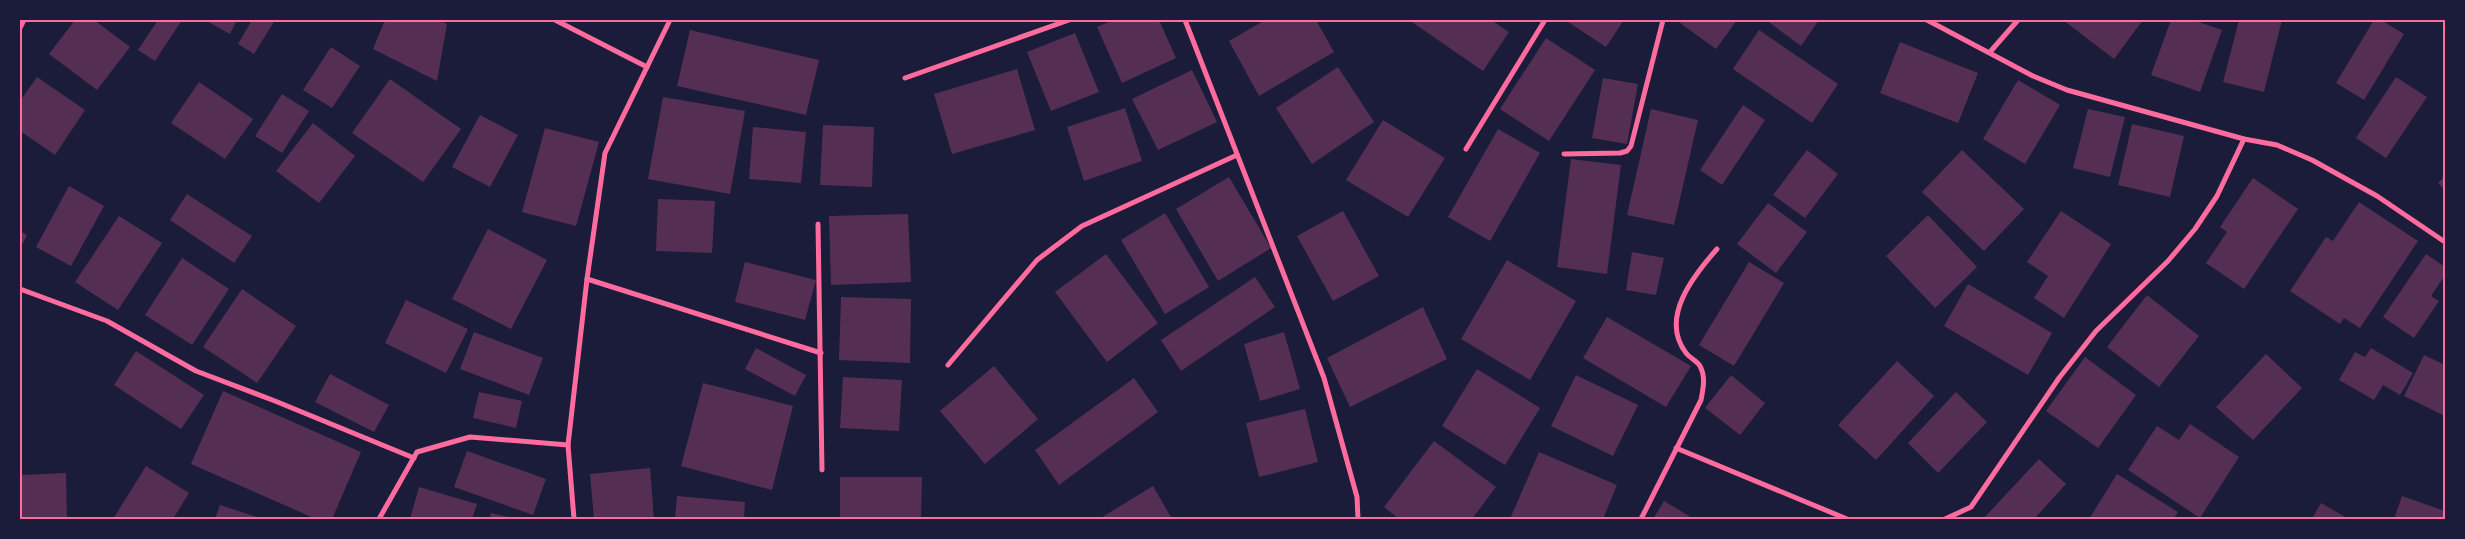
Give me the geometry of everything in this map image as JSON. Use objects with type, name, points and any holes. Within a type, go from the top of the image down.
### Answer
[{"type":"street","points":[[20,28],[24,20]]},
{"type":"street","points":[[555,20],[647,67]]},
{"type":"street","points":[[574,519],[568,445],[587,279],[605,153],[670,20]]},
{"type":"street","points":[[905,78],[1069,20]]},
{"type":"street","points":[[1185,20],[1324,378],[1357,497],[1358,519]]},
{"type":"street","points":[[1466,149],[1545,20]]},
{"type":"street","points":[[1564,154],[1620,153],[1627,151],[1631,146],[1662,20]]},
{"type":"street","points":[[1927,20],[2034,76],[2068,90],[2244,140],[2277,145],[2312,160],[2377,196],[2445,242]]},
{"type":"street","points":[[1990,52],[2018,20]]},
{"type":"street","points":[[1945,519],[1971,507],[2059,378],[2096,331],[2168,261],[2195,229],[2217,196],[2244,140]]},
{"type":"street","points":[[948,364],[1037,260],[1082,226],[1237,156]]},
{"type":"street","points":[[818,224],[822,470]]},
{"type":"street","points":[[1641,519],[1701,400],[1704,383],[1700,366],[1686,352],[1675,325],[1683,298],[1694,275],[1717,248]]},
{"type":"street","points":[[587,279],[821,353]]},
{"type":"street","points":[[20,290],[107,320],[196,371],[414,458]]},
{"type":"street","points":[[380,519],[417,452],[470,437],[568,445]]},
{"type":"street","points":[[1676,448],[1847,519]]},
{"type":"building","points":[[75,20],[94,20],[130,47],[97,90],[49,54]]},
{"type":"building","points":[[158,20],[182,20],[155,61],[138,50]]},
{"type":"building","points":[[205,20],[237,20],[230,34]]},
{"type":"building","points":[[252,20],[275,20],[254,54],[238,44]]},
{"type":"building","points":[[385,20],[439,20],[447,24],[437,81],[373,49]]},
{"type":"building","points":[[1113,20],[1159,20],[1176,58],[1122,83],[1097,27]]},
{"type":"building","points":[[1265,20],[1316,20],[1334,52],[1259,96],[1229,41]]},
{"type":"building","points":[[1409,20],[1491,20],[1509,32],[1483,71]]},
{"type":"building","points":[[1565,20],[1624,20],[1606,47]]},
{"type":"building","points":[[1676,20],[1737,20],[1716,49]]},
{"type":"building","points":[[1766,20],[1819,20],[1801,46]]},
{"type":"building","points":[[2063,20],[2143,20],[2114,59]]},
{"type":"building","points":[[2171,20],[2193,20],[2222,30],[2200,92],[2151,75]]},
{"type":"building","points":[[2239,20],[2282,20],[2264,92],[2223,82]]},
{"type":"building","points":[[2374,20],[2381,20],[2404,34],[2364,100],[2336,83]]},
{"type":"building","points":[[690,30],[819,60],[806,115],[677,86]]},
{"type":"building","points":[[1759,30],[1838,84],[1812,123],[1733,69]]},
{"type":"building","points":[[1075,33],[1099,92],[1051,111],[1027,52]]},
{"type":"building","points":[[1546,38],[1595,70],[1549,141],[1500,109]]},
{"type":"building","points":[[1900,42],[1978,73],[1958,123],[1880,93]]},
{"type":"building","points":[[331,47],[360,66],[332,108],[303,90]]},
{"type":"building","points":[[1338,67],[1374,122],[1312,164],[1276,108]]},
{"type":"building","points":[[1017,69],[1035,130],[952,154],[934,94]]},
{"type":"building","points":[[1192,70],[1217,122],[1158,150],[1132,99]]},
{"type":"building","points":[[37,77],[85,110],[55,155],[20,131],[20,101]]},
{"type":"building","points":[[2396,77],[2427,97],[2386,158],[2356,138]]},
{"type":"building","points":[[1603,78],[1638,84],[1627,144],[1592,138]]},
{"type":"building","points":[[390,79],[461,129],[423,182],[352,133]]},
{"type":"building","points":[[2018,80],[2060,105],[2025,164],[1983,139]]},
{"type":"building","points":[[199,82],[253,119],[225,159],[171,123]]},
{"type":"building","points":[[282,94],[309,111],[282,153],[255,136]]},
{"type":"building","points":[[663,97],[745,111],[730,194],[648,179]]},
{"type":"building","points":[[1743,105],[1765,120],[1722,185],[1700,170]]},
{"type":"building","points":[[1125,108],[1142,161],[1084,181],[1067,127]]},
{"type":"building","points":[[1651,109],[1698,120],[1674,225],[1627,215]]},
{"type":"building","points":[[2088,109],[2125,117],[2110,177],[2073,168]]},
{"type":"building","points":[[480,115],[518,135],[490,187],[452,167]]},
{"type":"building","points":[[1383,120],[1445,158],[1408,217],[1346,180]]},
{"type":"building","points":[[313,123],[355,156],[319,203],[276,171]]},
{"type":"building","points":[[2132,124],[2184,136],[2170,197],[2118,185]]},
{"type":"building","points":[[823,125],[874,127],[872,187],[820,185]]},
{"type":"building","points":[[753,127],[806,132],[801,183],[749,179]]},
{"type":"building","points":[[545,128],[599,142],[576,226],[522,212]]},
{"type":"building","points":[[1498,129],[1540,153],[1490,241],[1448,217]]},
{"type":"building","points":[[1807,150],[1838,174],[1805,218],[1773,195]]},
{"type":"building","points":[[1962,150],[2024,209],[1984,251],[1922,192]]},
{"type":"building","points":[[1571,159],[1621,165],[1607,274],[1557,267]]},
{"type":"building","points":[[2445,176],[2445,190],[2438,183]]},
{"type":"building","points":[[1229,177],[1271,248],[1218,281],[1176,209]]},
{"type":"building","points":[[2253,178],[2298,209],[2244,289],[2206,263],[2227,232],[2220,227]]},
{"type":"building","points":[[69,186],[104,206],[71,266],[36,247]]},
{"type":"building","points":[[187,194],[252,236],[234,263],[170,220]]},
{"type":"building","points":[[658,199],[715,201],[712,253],[656,251]]},
{"type":"building","points":[[2359,202],[2418,241],[2360,328],[2344,318],[2340,324],[2290,291],[2326,237],[2333,241]]},
{"type":"building","points":[[1768,203],[1807,232],[1776,273],[1737,244]]},
{"type":"building","points":[[1343,211],[1379,276],[1333,301],[1297,236]]},
{"type":"building","points":[[2061,211],[2111,244],[2064,318],[2034,298],[2048,276],[2027,262]]},
{"type":"building","points":[[1165,213],[1209,287],[1165,314],[1121,240]]},
{"type":"building","points":[[908,214],[911,282],[831,285],[829,216]]},
{"type":"building","points":[[1928,215],[1977,267],[1935,308],[1886,256]]},
{"type":"building","points":[[119,216],[162,243],[118,310],[75,282]]},
{"type":"building","points":[[488,229],[547,260],[511,329],[452,299]]},
{"type":"building","points":[[20,231],[27,235],[20,249]]},
{"type":"building","points":[[1632,252],[1664,258],[1656,295],[1626,290]]},
{"type":"building","points":[[1106,254],[1158,323],[1107,362],[1055,292]]},
{"type":"building","points":[[2426,254],[2445,267],[2445,275],[2431,296],[2439,301],[2414,338],[2383,317]]},
{"type":"building","points":[[182,258],[229,289],[192,345],[145,315]]},
{"type":"building","points":[[1507,260],[1576,301],[1530,380],[1461,339]]},
{"type":"building","points":[[745,262],[816,280],[805,320],[735,302]]},
{"type":"building","points":[[1749,262],[1784,283],[1734,366],[1699,345]]},
{"type":"building","points":[[1255,277],[1275,307],[1181,371],[1161,340]]},
{"type":"building","points":[[1968,284],[2052,333],[2028,375],[1944,326]]},
{"type":"building","points":[[242,289],[296,326],[257,383],[203,347]]},
{"type":"building","points":[[2147,295],[2199,336],[2159,387],[2107,347]]},
{"type":"building","points":[[841,297],[911,299],[910,363],[839,360]]},
{"type":"building","points":[[406,300],[468,329],[446,373],[385,343]]},
{"type":"building","points":[[1423,307],[1447,359],[1350,407],[1327,358]]},
{"type":"building","points":[[1607,317],[1691,366],[1666,407],[1583,358]]},
{"type":"building","points":[[474,332],[543,358],[529,395],[460,369]]},
{"type":"building","points":[[1284,332],[1300,389],[1260,401],[1244,344]]},
{"type":"building","points":[[756,348],[806,375],[795,396],[745,369]]},
{"type":"building","points":[[2371,348],[2413,373],[2400,395],[2383,385],[2374,400],[2339,380],[2355,352],[2365,357]]},
{"type":"building","points":[[136,351],[204,395],[181,429],[114,385]]},
{"type":"building","points":[[2266,354],[2302,388],[2253,440],[2216,407]]},
{"type":"building","points":[[2424,355],[2445,365],[2445,416],[2404,396]]},
{"type":"building","points":[[2085,357],[2136,395],[2098,448],[2046,411]]},
{"type":"building","points":[[1897,361],[1934,396],[1876,460],[1838,425]]},
{"type":"building","points":[[994,366],[1038,419],[985,464],[940,411]]},
{"type":"building","points":[[1477,369],[1540,408],[1505,465],[1442,426]]},
{"type":"building","points":[[330,374],[389,405],[374,432],[315,402]]},
{"type":"building","points":[[1576,375],[1638,405],[1613,456],[1551,426]]},
{"type":"building","points":[[1731,375],[1765,403],[1740,435],[1705,408]]},
{"type":"building","points":[[843,377],[902,380],[899,431],[840,428]]},
{"type":"building","points":[[1134,378],[1158,412],[1059,485],[1035,450]]},
{"type":"building","points":[[703,383],[793,406],[772,490],[681,466]]},
{"type":"building","points":[[223,391],[361,452],[332,519],[316,519],[191,464]]},
{"type":"building","points":[[479,392],[522,401],[516,428],[473,418]]},
{"type":"building","points":[[1956,392],[1987,422],[1938,473],[1908,443]]},
{"type":"building","points":[[1305,409],[1318,462],[1259,477],[1246,423]]},
{"type":"building","points":[[2190,424],[2239,457],[2200,518],[2128,470],[2157,426],[2179,440]]},
{"type":"building","points":[[1434,441],[1496,487],[1472,519],[1399,519],[1384,507]]},
{"type":"building","points":[[467,451],[546,479],[533,515],[454,487]]},
{"type":"building","points":[[1539,452],[1617,485],[1603,519],[1510,519]]},
{"type":"building","points":[[2039,459],[2066,484],[2034,519],[1983,519]]},
{"type":"building","points":[[146,466],[189,493],[173,519],[113,519]]},
{"type":"building","points":[[650,468],[654,519],[594,519],[590,474]]},
{"type":"building","points":[[66,473],[67,519],[20,519],[20,475]]},
{"type":"building","points":[[2117,474],[2178,512],[2173,519],[2089,519]]},
{"type":"building","points":[[840,477],[922,477],[921,519],[840,519]]},
{"type":"building","points":[[1153,486],[1172,519],[1099,519]]},
{"type":"building","points":[[419,487],[477,504],[472,519],[410,519]]},
{"type":"building","points":[[677,496],[745,502],[744,519],[675,519]]},
{"type":"building","points":[[2402,496],[2445,511],[2445,519],[2394,519]]},
{"type":"building","points":[[1664,501],[1694,519],[1653,519]]},
{"type":"building","points":[[2321,503],[2349,519],[2312,519]]},
{"type":"building","points":[[220,505],[263,519],[215,519]]},
{"type":"building","points":[[491,513],[514,518],[514,519],[489,519]]}]
